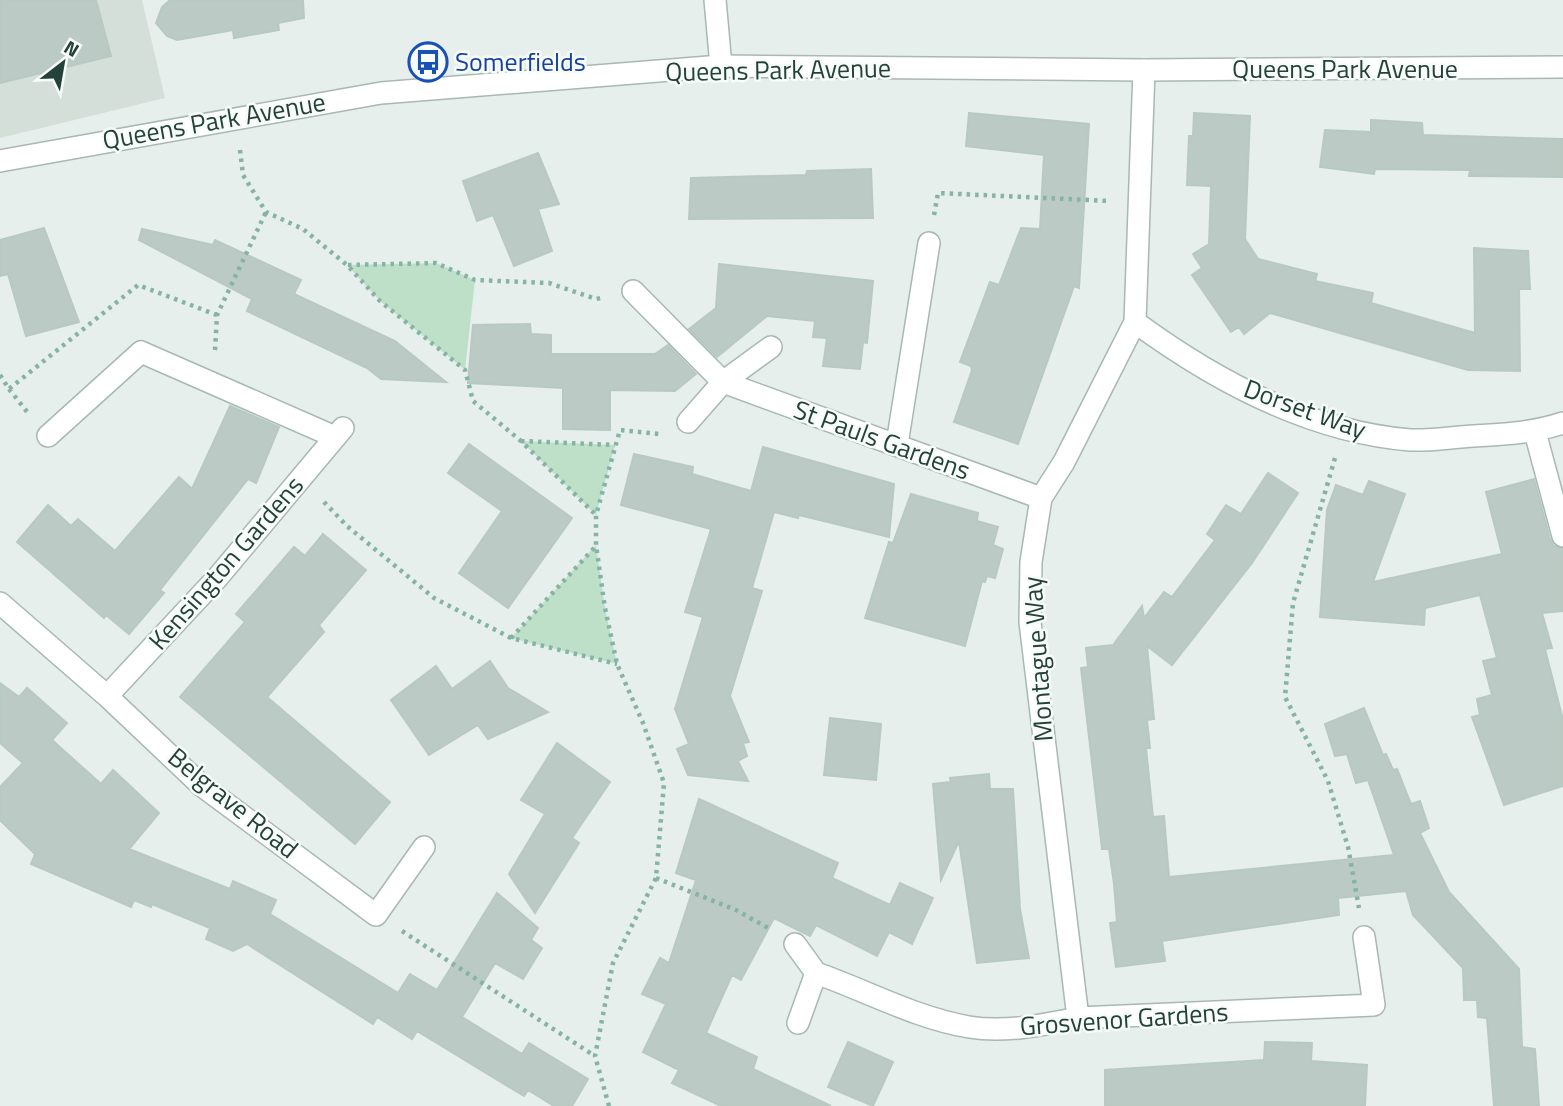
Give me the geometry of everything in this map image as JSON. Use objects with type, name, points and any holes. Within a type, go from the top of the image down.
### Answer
[{"type":"street","points":[[715,0],[721,66]]},
{"type":"street","name":"Queens Park Avenue","points":[[0,161],[381,93],[721,66],[1144,70],[1563,67]]},
{"type":"street","name":"Montague Way","points":[[1077,1018],[1030,622],[1031,562],[1041,498],[1064,462],[1135,322],[1144,70]]},
{"type":"street","points":[[897,444],[929,243]]},
{"type":"street","points":[[634,291],[723,382]]},
{"type":"street","name":"Dorset Way","points":[[1135,322],[1181,356],[1250,393],[1344,429],[1412,440],[1535,432],[1563,423]]},
{"type":"street","points":[[688,422],[723,382],[771,347]]},
{"type":"street","points":[[48,436],[141,352],[213,382]]},
{"type":"street","name":"Kensington Gardens","points":[[107,696],[218,577],[339,433],[213,382]]},
{"type":"street","name":"St Pauls Gardens","points":[[723,382],[1041,498]]},
{"type":"street","points":[[1535,432],[1563,536]]},
{"type":"street","name":"Belgrave Road","points":[[0,603],[107,696],[201,785],[376,915]]},
{"type":"street","points":[[376,915],[424,847]]},
{"type":"street","name":"Grosvenor Gardens","points":[[816,973],[864,990],[914,1013],[971,1027],[1030,1027],[1077,1018],[1374,1005],[1364,937]]},
{"type":"street","points":[[795,944],[816,973],[797,1023]]},
{"type":"path","points":[[235,117],[243,174],[266,212],[303,229],[347,265],[380,301],[465,370],[472,401],[520,441],[596,515]]},
{"type":"path","points":[[929,243],[938,193],[1139,202]]},
{"type":"path","points":[[213,382],[217,315],[266,212]]},
{"type":"path","points":[[347,265],[436,262],[475,280],[549,284],[596,299],[634,291]]},
{"type":"path","points":[[0,374],[9,389],[138,285],[217,315]]},
{"type":"path","points":[[609,1106],[595,1056],[613,963],[656,878],[664,783],[643,723],[617,664],[596,545],[596,515],[620,430],[678,436],[688,422]]},
{"type":"path","points":[[1344,429],[1293,603],[1285,697],[1328,781],[1348,847],[1364,937]]},
{"type":"path","points":[[520,441],[615,446]]},
{"type":"path","points":[[300,478],[347,526],[434,598],[511,638],[617,664]]},
{"type":"path","points":[[511,638],[596,545]]},
{"type":"path","points":[[656,878],[736,910],[795,944]]},
{"type":"path","points":[[376,915],[595,1056]]},
{"type":"shaded area","points":[[0,0],[142,0],[165,98],[0,138]]},
{"type":"green space","points":[[436,263],[475,280],[465,370],[380,301],[347,265]]},
{"type":"green space","points":[[521,441],[615,445],[596,515]]},
{"type":"green space","points":[[596,545],[617,664],[511,638]]},
{"type":"building","points":[[0,0],[96,0],[111,56],[0,83]]},
{"type":"building","points":[[170,0],[303,0],[304,18],[278,23],[279,30],[234,38],[233,30],[177,40],[167,36],[156,23],[162,7]]},
{"type":"building","points":[[969,113],[1089,124],[1079,288],[1074,286],[1018,444],[954,422],[972,370],[971,366],[960,362],[990,282],[999,285],[1021,228],[1040,229],[1044,155],[966,146]]},
{"type":"building","points":[[1194,113],[1250,116],[1245,239],[1258,259],[1317,274],[1315,281],[1373,293],[1371,303],[1475,333],[1474,248],[1528,251],[1530,289],[1519,289],[1520,371],[1468,370],[1270,313],[1244,334],[1239,327],[1231,332],[1192,275],[1202,268],[1193,254],[1209,244],[1211,186],[1187,185],[1189,136],[1193,136]]},
{"type":"building","points":[[1371,120],[1422,123],[1423,135],[1563,139],[1563,177],[1469,176],[1470,170],[1375,169],[1374,174],[1320,167],[1325,130],[1371,132]]},
{"type":"building","points":[[538,153],[559,204],[538,209],[552,251],[514,266],[493,215],[477,221],[463,181]]},
{"type":"building","points":[[871,169],[873,218],[689,219],[691,178],[806,175],[807,171]]},
{"type":"building","points":[[44,228],[79,322],[26,336],[8,274],[0,276],[0,240]]},
{"type":"building","points":[[142,229],[213,245],[215,240],[301,280],[294,294],[395,341],[446,382],[381,379],[367,368],[247,311],[252,299],[139,240]]},
{"type":"building","points":[[719,264],[873,281],[867,343],[863,342],[860,369],[823,366],[827,338],[813,337],[815,321],[767,316],[717,357],[689,329],[716,308]]},
{"type":"building","points":[[530,324],[531,334],[551,335],[551,354],[655,354],[668,345],[696,374],[675,391],[610,390],[610,430],[563,429],[563,388],[468,383],[473,325]]},
{"type":"building","points":[[230,406],[279,427],[256,483],[248,479],[160,590],[164,593],[129,634],[106,615],[104,618],[17,542],[48,505],[71,526],[78,519],[115,551],[179,477],[192,489]]},
{"type":"building","points":[[469,444],[572,518],[508,608],[459,573],[502,511],[448,473]]},
{"type":"building","points":[[763,447],[894,484],[889,537],[799,515],[798,518],[774,512],[752,588],[762,591],[730,696],[749,742],[743,743],[747,756],[738,761],[748,781],[688,775],[677,749],[689,744],[675,709],[703,617],[685,612],[711,529],[621,505],[634,454],[693,467],[692,474],[751,491]]},
{"type":"building","points":[[1268,473],[1298,493],[1252,563],[1172,665],[1147,646],[1154,719],[1147,720],[1150,748],[1146,748],[1153,817],[1164,816],[1169,877],[1394,855],[1368,780],[1356,783],[1347,754],[1335,756],[1325,724],[1364,708],[1383,755],[1386,754],[1393,770],[1397,769],[1411,804],[1420,801],[1429,828],[1420,833],[1449,892],[1519,969],[1522,1047],[1535,1049],[1539,1106],[1494,1106],[1487,1018],[1478,1017],[1477,1000],[1464,1000],[1463,968],[1413,915],[1406,891],[1338,898],[1339,915],[1162,941],[1165,961],[1116,967],[1110,923],[1117,922],[1114,884],[1109,849],[1102,849],[1081,668],[1088,667],[1086,648],[1113,645],[1142,606],[1144,618],[1164,592],[1172,597],[1215,540],[1207,534],[1226,505],[1241,514]]},
{"type":"building","points":[[1534,479],[1550,539],[1554,546],[1563,549],[1563,611],[1542,613],[1552,648],[1545,649],[1563,720],[1563,786],[1504,805],[1472,717],[1480,715],[1477,699],[1492,695],[1483,661],[1497,658],[1480,595],[1425,608],[1424,625],[1320,617],[1327,510],[1336,485],[1363,495],[1369,481],[1405,494],[1373,582],[1502,554],[1486,492]]},
{"type":"building","points":[[911,494],[978,513],[977,521],[998,527],[993,545],[1003,549],[995,578],[987,576],[985,582],[982,581],[965,646],[865,618],[889,542],[893,543]]},
{"type":"building","points":[[323,534],[366,570],[319,625],[324,632],[267,697],[390,802],[355,844],[180,697],[245,622],[236,614],[294,547],[305,556]]},
{"type":"building","points":[[490,661],[508,688],[548,712],[488,739],[478,725],[429,755],[391,700],[436,666],[452,689]]},
{"type":"building","points":[[0,683],[19,697],[27,688],[67,723],[52,740],[101,784],[113,770],[159,813],[129,849],[230,889],[233,881],[276,900],[270,914],[398,993],[410,974],[437,990],[497,893],[538,928],[531,940],[542,948],[523,979],[495,963],[462,1017],[522,1054],[529,1043],[588,1079],[572,1106],[554,1106],[528,1090],[524,1096],[417,1031],[412,1039],[377,1017],[373,1024],[247,944],[233,951],[206,939],[210,928],[152,904],[151,907],[134,900],[131,907],[31,864],[35,854],[0,820],[0,787],[23,763],[0,743]]},
{"type":"building","points":[[830,718],[881,724],[876,780],[824,775]]},
{"type":"building","points":[[557,743],[610,782],[572,838],[579,843],[535,913],[509,874],[545,814],[521,800]]},
{"type":"building","points":[[989,774],[990,789],[1013,789],[1020,909],[1029,958],[977,963],[959,841],[941,880],[933,784],[951,782],[950,778]]},
{"type":"building","points":[[699,799],[838,863],[832,878],[890,905],[900,883],[933,898],[912,944],[889,932],[877,956],[816,925],[810,936],[774,918],[741,980],[732,975],[706,1033],[757,1057],[753,1069],[831,1106],[721,1106],[672,1083],[679,1070],[643,1052],[666,1004],[642,994],[660,958],[669,963],[696,880],[676,873]]},
{"type":"building","points":[[848,1042],[893,1062],[873,1106],[828,1087]]},
{"type":"building","points":[[1265,1042],[1312,1043],[1311,1061],[1367,1065],[1365,1106],[1105,1106],[1105,1070],[1264,1060]]},
{"type":"place","name":"Somerfields","points":[[428,62]]}]
